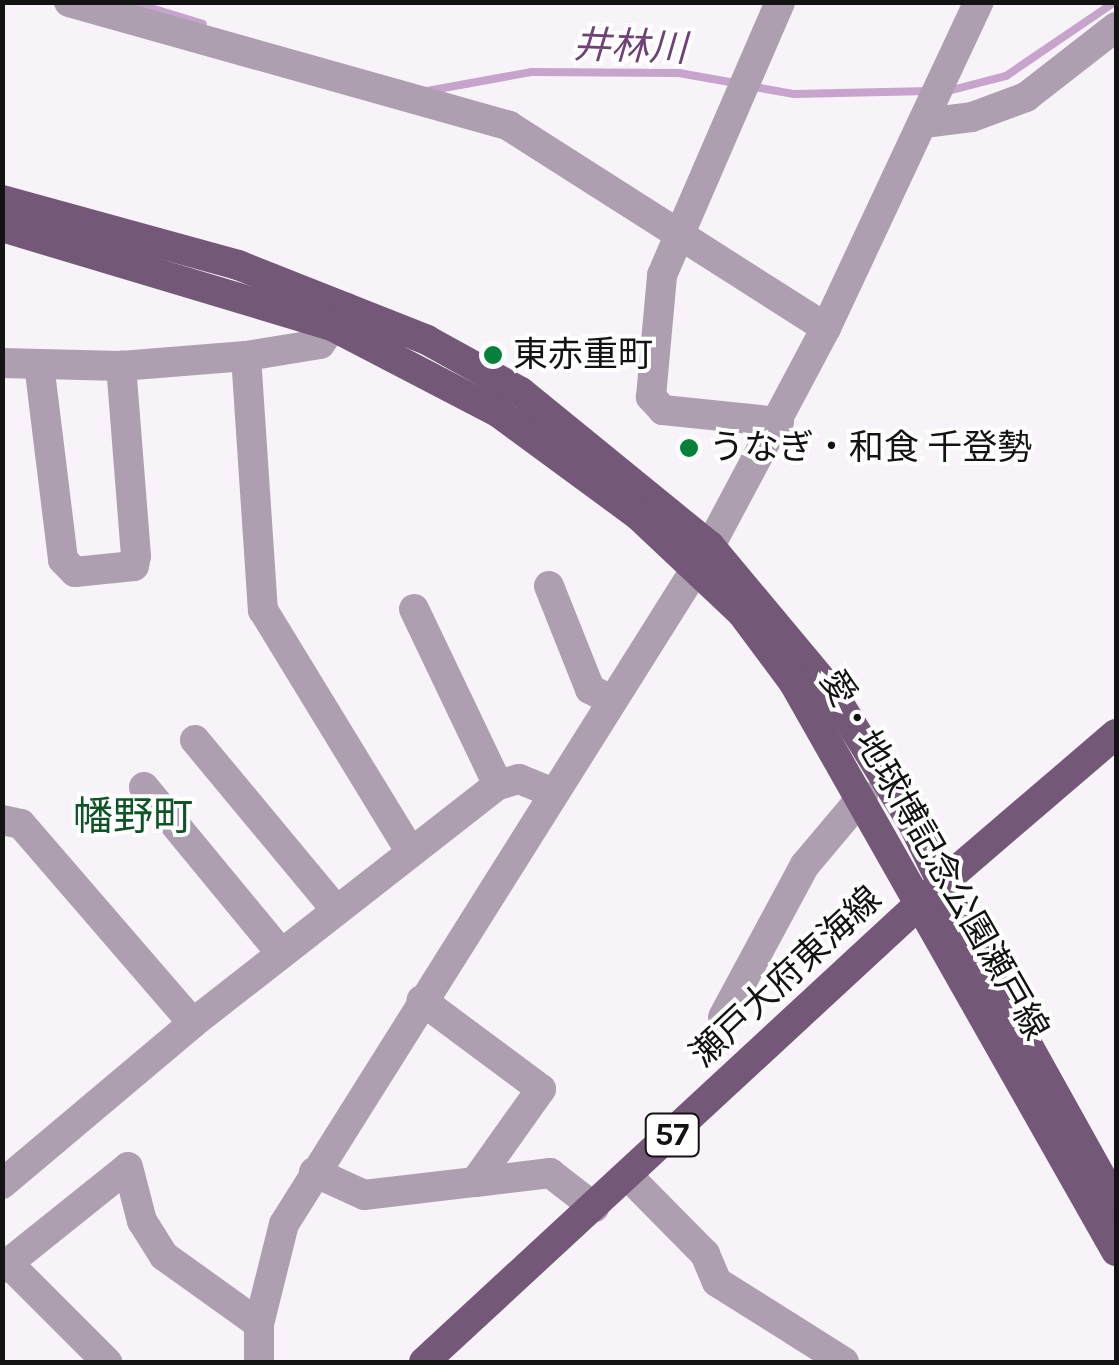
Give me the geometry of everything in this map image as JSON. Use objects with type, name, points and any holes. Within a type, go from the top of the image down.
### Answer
[{"type":"main road","name":"愛・地球博記念公園瀬戸線","points":[[2,200],[238,265],[340,315],[499,413],[703,557],[831,691],[913,824],[1116,1204]]},
{"type":"main road","name":"愛・地球博記念公園瀬戸線","points":[[2,227],[340,315]]},
{"type":"main road","name":"愛・地球博記念公園瀬戸線","points":[[703,557],[794,683],[863,796],[919,905],[1116,1251]]},
{"type":"main road","name":"瀬戸大府東海線","points":[[424,1362],[942,883],[1116,734]]},
{"type":"street","points":[[69,2],[493,119],[826,328]]},
{"type":"street","points":[[779,422],[662,410],[651,397],[662,275],[780,2]]},
{"type":"street","points":[[258,1362],[259,1324],[284,1224],[528,826],[703,557],[779,422],[826,328],[979,2]]},
{"type":"street","points":[[926,118],[972,118],[1026,97],[1116,27]]},
{"type":"street","points":[[2,363],[121,366],[246,356],[320,344],[340,315]]},
{"type":"street","points":[[246,356],[262,610],[411,852]]},
{"type":"street","points":[[39,364],[63,560],[76,572],[134,566],[121,366]]},
{"type":"street","points":[[548,586],[590,689],[611,700]]},
{"type":"street","points":[[414,609],[498,785]]},
{"type":"street","points":[[195,740],[336,910]]},
{"type":"street","points":[[2,1184],[193,1024],[498,785],[518,778],[551,792]]},
{"type":"street","points":[[144,787],[282,953]]},
{"type":"street","points":[[723,1017],[805,865],[863,796]]},
{"type":"street","points":[[2,820],[22,824],[193,1024]]},
{"type":"street","points":[[421,1000],[541,1089],[475,1182]]},
{"type":"street","points":[[107,1362],[6,1266],[128,1166],[142,1220],[164,1256],[259,1324]]},
{"type":"street","points":[[314,1172],[364,1194],[550,1173],[594,1207]]},
{"type":"street","points":[[628,1176],[705,1254],[717,1282],[844,1362]]},
{"type":"waterway","name":"井林川","points":[[131,2],[203,24]]},
{"type":"waterway","name":"井林川","points":[[948,91],[1006,76],[1115,2]]},
{"type":"waterway","name":"井林川","points":[[427,91],[532,72],[679,73],[735,83]]},
{"type":"waterway","name":"井林川","points":[[749,86],[794,94],[929,91]]},
{"type":"place","name":"東赤重町","points":[[493,355]]},
{"type":"place","name":"うなぎ・和食 千登勢","points":[[689,448]]},
{"type":"district","name":"幡野町","points":[[133,817]]}]
